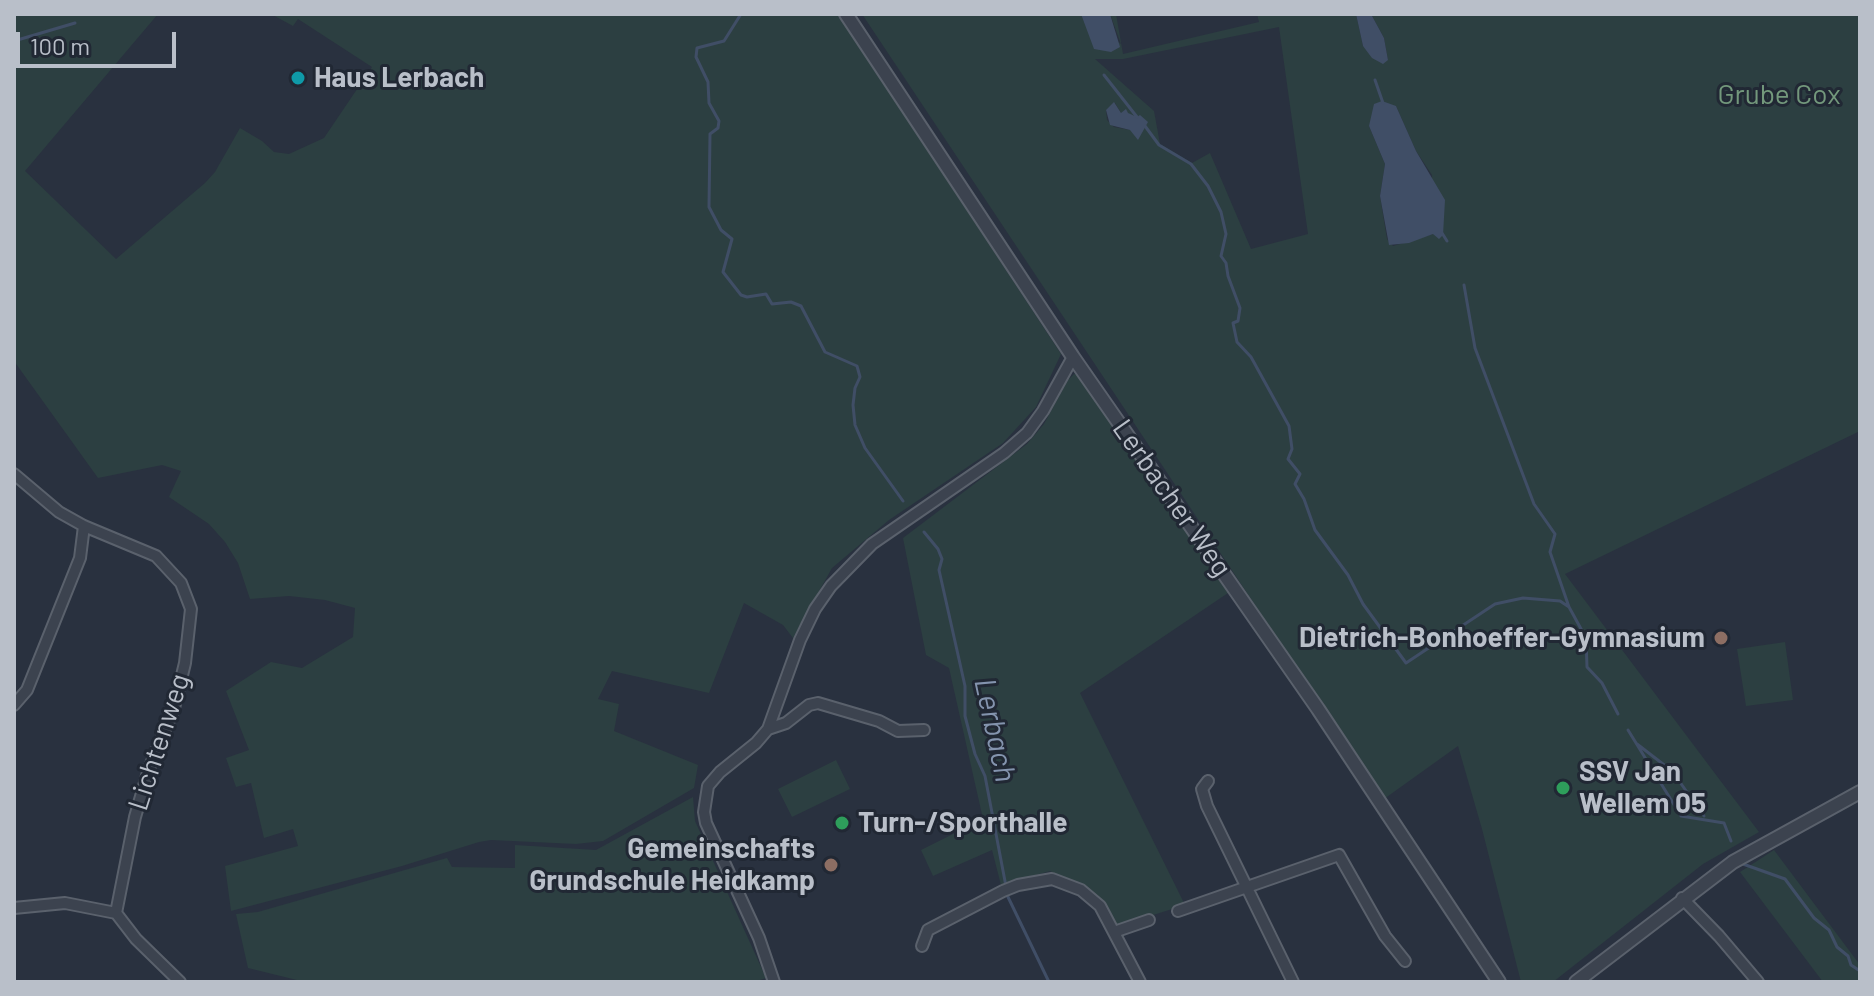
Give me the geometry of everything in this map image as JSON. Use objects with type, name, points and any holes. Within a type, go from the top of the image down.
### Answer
[{"type":"street","name":"Lerbacher Weg","points":[[846,14],[1073,357],[1318,709],[1499,982]]},
{"type":"street","points":[[774,982],[759,938],[706,823],[704,812],[708,786],[768,729],[800,640],[815,609],[831,586],[872,544],[1004,453],[1027,433],[1073,357]]},
{"type":"street","name":"Lichtenweg","points":[[14,474],[59,512],[84,526],[156,556],[181,583],[191,609],[185,663],[174,708],[149,769],[135,817],[116,913]]},
{"type":"street","points":[[14,705],[27,690],[80,558],[84,526]]},
{"type":"street","points":[[768,729],[786,723],[809,705],[818,703],[879,721],[898,731],[924,730]]},
{"type":"street","points":[[1208,781],[1202,789],[1207,806],[1293,982]]},
{"type":"street","points":[[1576,982],[1756,848],[1858,797]]},
{"type":"street","points":[[1178,911],[1339,855],[1385,936],[1405,961]]},
{"type":"street","points":[[922,946],[928,930],[1003,891],[1052,879],[1081,890],[1100,906],[1140,982]]},
{"type":"street","points":[[1686,902],[1758,982]]},
{"type":"street","points":[[14,908],[65,903],[116,913],[136,939],[180,982]]},
{"type":"street","points":[[1114,932],[1149,920]]},
{"type":"green space","points":[[14,14],[158,14],[25,171],[116,259],[205,183],[215,172],[240,128],[274,152],[289,154],[324,138],[372,67],[298,19],[293,26],[271,14],[838,14],[1061,354],[1036,407],[1003,443],[889,520],[832,568],[793,638],[783,625],[744,603],[709,693],[612,671],[598,699],[619,704],[614,731],[698,765],[694,788],[603,841],[576,844],[479,842],[402,866],[231,911],[225,866],[298,846],[293,829],[264,838],[251,783],[236,787],[226,758],[249,750],[226,691],[271,662],[302,668],[353,637],[355,608],[325,600],[289,596],[250,599],[238,563],[225,542],[209,524],[169,497],[181,471],[162,465],[98,478],[14,361]]},
{"type":"green space","name":"Grube Cox","points":[[862,14],[1081,14],[1121,44],[1110,14],[1116,14],[1123,54],[1259,22],[1257,14],[1356,14],[1363,46],[1388,60],[1384,38],[1371,14],[1860,14],[1860,431],[1565,574],[1759,832],[1703,864],[1553,982],[1521,982],[1458,746],[1384,799]],"holes":[[[1279,27],[1308,234],[1251,249],[1210,153],[1192,163],[1160,144],[1154,111],[1095,59],[1123,59]],[[1115,103],[1121,113],[1137,117],[1130,130],[1114,127],[1107,120],[1106,110]],[[1396,106],[1416,151],[1432,175],[1433,234],[1393,246],[1387,239],[1380,196],[1385,164],[1369,126]]]},
{"type":"green space","points":[[1074,374],[1081,375],[1228,593],[1080,693],[1185,905],[1118,926],[1094,893],[1050,871],[1001,885],[992,850],[933,876],[921,850],[983,819],[949,668],[926,655],[903,538],[1027,444],[1044,424]]},
{"type":"green space","points":[[1785,642],[1793,700],[1746,706],[1737,649]]},
{"type":"green space","points":[[836,760],[850,789],[792,817],[778,789]]},
{"type":"green space","points":[[693,797],[695,821],[766,978],[754,982],[305,982],[248,968],[236,914],[258,912],[447,858],[452,867],[515,868],[515,845],[596,850]]},
{"type":"green space","points":[[1774,850],[1860,965],[1860,982],[1823,982],[1740,872]]},
{"type":"water","points":[[1081,14],[1110,14],[1120,47],[1111,52],[1094,49]]},
{"type":"water","points":[[1356,14],[1371,14],[1384,38],[1388,60],[1383,64],[1372,58],[1363,46]]},
{"type":"water","points":[[1382,101],[1396,106],[1416,151],[1445,200],[1443,235],[1439,239],[1433,234],[1409,243],[1389,245],[1380,196],[1385,164],[1369,126],[1374,104]]},
{"type":"water","points":[[1114,102],[1121,113],[1126,109],[1128,113],[1137,117],[1140,115],[1148,122],[1138,140],[1130,130],[1110,125],[1106,110]]},
{"type":"waterway","name":"Lerbach","points":[[741,14],[724,41],[697,48],[696,57],[708,82],[709,103],[719,121],[718,128],[710,134],[709,207],[721,230],[732,239],[723,272],[741,295],[766,294],[772,304],[791,302],[801,306],[825,352],[857,366],[860,377],[853,405],[855,425],[865,448],[903,501]]},
{"type":"waterway","points":[[14,41],[75,23]]},
{"type":"waterway","points":[[1104,75],[1137,117]]},
{"type":"waterway","points":[[1375,80],[1383,103]]},
{"type":"waterway","points":[[1145,126],[1159,145],[1191,164],[1208,186],[1221,212],[1226,234],[1221,256],[1240,308],[1238,321],[1233,323],[1237,342],[1251,357],[1289,426],[1292,449],[1288,459],[1300,474],[1295,484],[1315,530],[1406,663],[1495,604],[1523,598],[1560,601],[1569,607],[1586,638],[1587,667],[1602,683],[1618,714]]},
{"type":"waterway","points":[[1442,233],[1447,241]]},
{"type":"waterway","points":[[1464,285],[1475,348],[1534,504],[1555,534],[1550,552],[1569,607]]},
{"type":"waterway","name":"Lerbach","points":[[924,532],[942,559],[939,570],[965,686],[965,716],[975,754],[985,776],[1008,897],[1049,982]]},
{"type":"waterway","points":[[1628,730],[1681,816],[1724,823],[1731,841]]},
{"type":"waterway","points":[[1637,744],[1672,771],[1704,816]]},
{"type":"waterway","points":[[1743,864],[1785,879],[1814,918],[1829,930],[1851,965],[1860,971]]},
{"type":"place","name":"Haus Lerbach","points":[[298,78]]},
{"type":"place","name":"Dietrich-Bonhoeffer-Gymnasium","points":[[1721,638]]},
{"type":"place","name":"SSV Jan Wellem 05","points":[[1563,788]]},
{"type":"place","name":"Turn-/Sporthalle","points":[[842,823]]},
{"type":"place","name":"Gemeinschafts Grundschule Heidkamp","points":[[831,865]]}]
